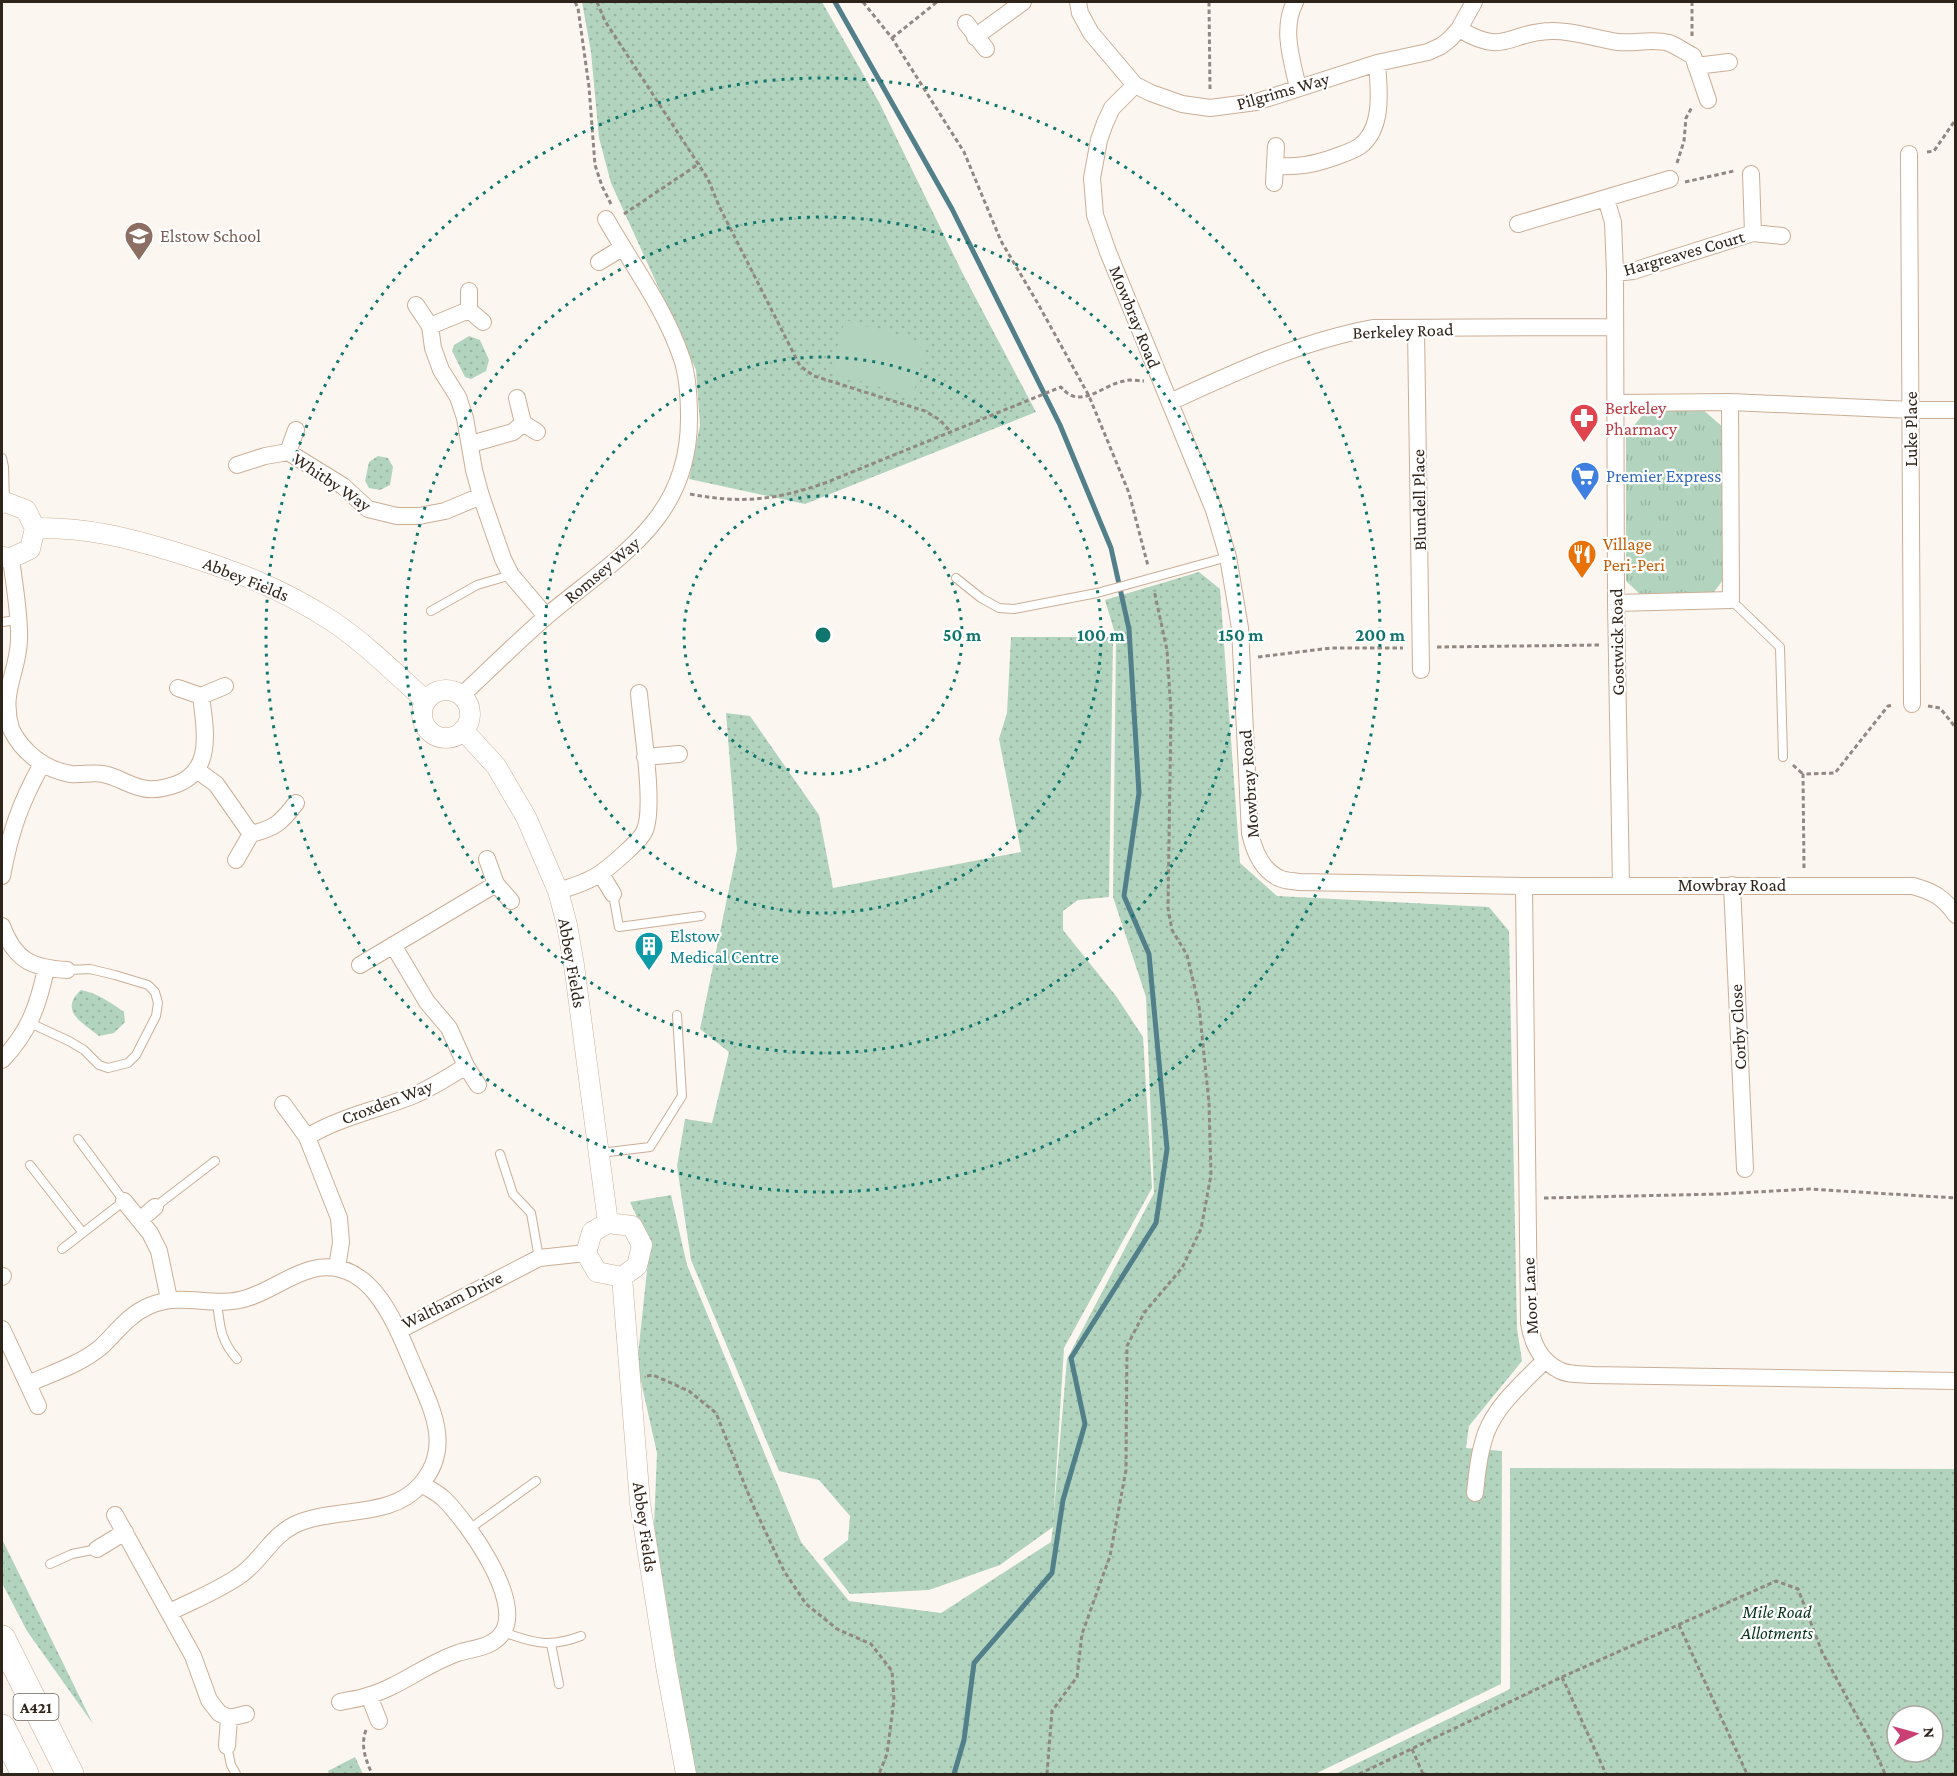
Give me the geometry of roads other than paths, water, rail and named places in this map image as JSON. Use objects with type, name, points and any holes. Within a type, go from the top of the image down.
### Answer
[{"type":"highway","name":"A421","points":[[2,1639],[70,1774]]},
{"type":"highway","name":"A421","points":[[2,1728],[25,1774]]},
{"type":"street","points":[[976,36],[1023,2]]},
{"type":"street","name":"Pilgrims Way","points":[[1078,2],[1080,13],[1091,33],[1135,85],[1182,104],[1210,108],[1256,102],[1377,63],[1441,46],[1459,29],[1474,2]]},
{"type":"street","points":[[1295,2],[1288,22],[1287,35],[1298,88]]},
{"type":"street","points":[[1459,29],[1488,43],[1499,43],[1538,33],[1560,31],[1619,42],[1660,41],[1671,44],[1693,56],[1708,100]]},
{"type":"street","points":[[1696,66],[1729,62]]},
{"type":"street","points":[[1276,166],[1310,165],[1360,146],[1369,137],[1374,128],[1377,111],[1377,63]]},
{"type":"street","name":"Mowbray Road","points":[[1135,85],[1113,108],[1098,140],[1092,178],[1095,215],[1214,510],[1228,558],[1239,628],[1250,833],[1254,851],[1265,867],[1279,878],[1299,882],[1524,886],[1913,886],[1933,892],[1948,904],[1956,915]]},
{"type":"street","points":[[1274,183],[1276,146]]},
{"type":"street","name":"Luke Place","points":[[1909,154],[1912,704]]},
{"type":"street","name":"Hargreaves Court","points":[[1751,174],[1753,233]]},
{"type":"street","points":[[1518,224],[1670,180]]},
{"type":"street","name":"Gostwick Road","points":[[1606,199],[1613,222],[1615,273],[1616,603],[1621,885]]},
{"type":"street","name":"Romsey Way","points":[[461,696],[546,616],[631,549],[658,519],[675,490],[683,469],[689,427],[689,396],[683,362],[672,331],[632,261],[622,248],[613,216]]},
{"type":"street","name":"Hargreaves Court","points":[[1615,273],[1633,271],[1753,233],[1782,236]]},
{"type":"street","points":[[599,262],[622,248]]},
{"type":"street","points":[[468,291],[469,310],[483,322]]},
{"type":"street","points":[[416,305],[430,326],[433,348],[441,370],[459,397],[481,496],[503,559],[511,575],[546,616]]},
{"type":"street","points":[[430,326],[469,310]]},
{"type":"street","name":"Berkeley Road","points":[[1170,402],[1219,379],[1310,344],[1339,334],[1373,328],[1614,327]]},
{"type":"street","name":"Blundell Place","points":[[1416,329],[1421,670]]},
{"type":"street","points":[[471,444],[530,428],[517,398]]},
{"type":"street","points":[[1616,603],[1731,600],[1730,402]]},
{"type":"street","points":[[1616,403],[1730,402],[1956,410]]},
{"type":"street","name":"Whitby Way","points":[[288,452],[296,430]]},
{"type":"street","name":"Whitby Way","points":[[237,465],[288,452],[343,486],[368,509],[397,516],[419,516],[445,510],[481,496]]},
{"type":"street","points":[[3,502],[26,510],[35,528],[30,549],[6,558],[9,621],[19,642],[6,686],[5,707],[11,728],[21,746],[42,764],[70,774],[103,774],[143,789],[165,789],[183,782],[198,771],[206,746],[201,696]]},
{"type":"street","name":"Abbey Fields","points":[[35,528],[68,527],[106,533],[228,568],[284,592],[334,622],[426,701]]},
{"type":"street","points":[[178,688],[201,696],[225,686]]},
{"type":"street","points":[[446,690],[461,696],[466,702],[470,717],[463,730],[450,738],[434,735],[424,724],[422,716],[426,701],[438,691],[446,690]]},
{"type":"street","points":[[558,891],[584,883],[601,874],[636,843],[644,832],[650,806],[639,693]]},
{"type":"street","name":"Abbey Fields","points":[[463,730],[496,766],[526,818],[558,891],[574,965],[608,1223]]},
{"type":"street","points":[[645,757],[679,753]]},
{"type":"street","points":[[2,876],[9,836],[26,792],[42,764]]},
{"type":"street","points":[[198,771],[216,784],[251,834]]},
{"type":"street","points":[[236,860],[251,834],[270,829],[282,822],[296,803]]},
{"type":"street","points":[[487,859],[496,884],[511,901]]},
{"type":"street","points":[[601,874],[613,894]]},
{"type":"street","points":[[360,965],[496,884]]},
{"type":"street","name":"Corby Close","points":[[1732,885],[1745,1169]]},
{"type":"street","name":"Moor Lane","points":[[1524,886],[1528,1323],[1533,1343],[1545,1360],[1560,1371],[1592,1375],[1956,1381]]},
{"type":"street","points":[[2,926],[9,944],[23,959],[46,969],[67,970]]},
{"type":"street","points":[[393,945],[427,1002],[449,1028],[478,1085]]},
{"type":"street","points":[[2,1060],[30,1023],[46,969]]},
{"type":"street","name":"Croxden Way","points":[[307,1137],[325,1126],[413,1096],[466,1065]]},
{"type":"street","points":[[28,1384],[76,1363],[100,1348],[128,1318],[147,1306],[168,1299],[217,1302],[247,1298],[295,1275],[315,1269],[338,1268],[341,1242],[339,1218],[307,1137],[283,1104]]},
{"type":"street","points":[[124,1201],[150,1233],[159,1251],[168,1299]]},
{"type":"street","points":[[140,1220],[155,1207]]},
{"type":"street","points":[[608,1223],[632,1226],[642,1245],[637,1266],[622,1277],[597,1272],[586,1253],[592,1232],[608,1223]]},
{"type":"street","name":"Waltham Drive","points":[[338,1268],[354,1274],[371,1288],[386,1308],[398,1331],[538,1258],[586,1253]]},
{"type":"street","name":"Abbey Fields","points":[[622,1277],[640,1503],[686,1774]]},
{"type":"street","points":[[2,1329],[38,1406]]},
{"type":"street","points":[[170,1612],[243,1573],[277,1536],[295,1525],[317,1518],[389,1505],[407,1497],[422,1484],[433,1466],[439,1443],[436,1421],[398,1331]]},
{"type":"street","points":[[1475,1493],[1479,1459],[1486,1432],[1499,1409],[1545,1360]]},
{"type":"street","points":[[340,1702],[369,1696],[457,1653],[494,1641],[503,1632],[506,1621],[505,1605],[498,1578],[486,1554],[444,1498],[422,1484]]},
{"type":"street","points":[[115,1515],[193,1656],[209,1700],[219,1713],[229,1718],[246,1714]]},
{"type":"street","points":[[97,1548],[125,1532]]},
{"type":"street","points":[[369,1696],[379,1721]]},
{"type":"street","points":[[227,1746],[229,1718]]},
{"type":"lane","points":[[2,458],[3,502]]},
{"type":"lane","points":[[956,578],[999,609],[1014,609],[1097,593],[1228,558]]},
{"type":"lane","points":[[431,611],[477,585],[511,575]]},
{"type":"lane","points":[[1731,600],[1780,647],[1783,756]]},
{"type":"lane","points":[[613,894],[619,927],[701,916]]},
{"type":"lane","points":[[30,1023],[69,1041],[84,1050],[99,1065],[108,1068],[128,1064],[136,1055],[156,1016],[158,1003],[155,992],[148,986],[107,973],[90,969],[67,970]]},
{"type":"lane","points":[[600,1153],[650,1147],[682,1096],[677,1015]]},
{"type":"lane","points":[[62,1250],[124,1201],[78,1139]]},
{"type":"lane","points":[[500,1154],[513,1194],[531,1213],[538,1258]]},
{"type":"lane","points":[[155,1207],[215,1161]]},
{"type":"lane","points":[[30,1165],[83,1233]]},
{"type":"lane","points":[[217,1302],[220,1328],[226,1347],[237,1359]]},
{"type":"lane","points":[[468,1530],[536,1481]]},
{"type":"lane","points":[[51,1564],[72,1554],[97,1548]]},
{"type":"lane","points":[[503,1632],[523,1639],[551,1644],[581,1636]]},
{"type":"lane","points":[[551,1644],[559,1684]]},
{"type":"lane","points":[[227,1746],[231,1765],[236,1774]]},
{"type":"waterway","points":[[835,2],[952,209],[1060,425],[1111,548],[1129,629],[1139,793],[1124,896],[1149,954],[1167,1149],[1156,1223],[1071,1358],[1085,1424],[1063,1500],[1052,1573],[974,1663],[964,1740],[954,1774]]},
{"type":"place","name":"Elstow School","points":[[139,262]]},
{"type":"place","name":"Berkeley Pharmacy","points":[[1584,444]]},
{"type":"place","name":"Premier Express","points":[[1585,502]]},
{"type":"place","name":"Village Peri-Peri","points":[[1582,580]]},
{"type":"place","name":"Elstow Medical Centre","points":[[649,972]]},
{"type":"park label","name":"Mile Road Allotments","points":[[1777,1622]]}]
